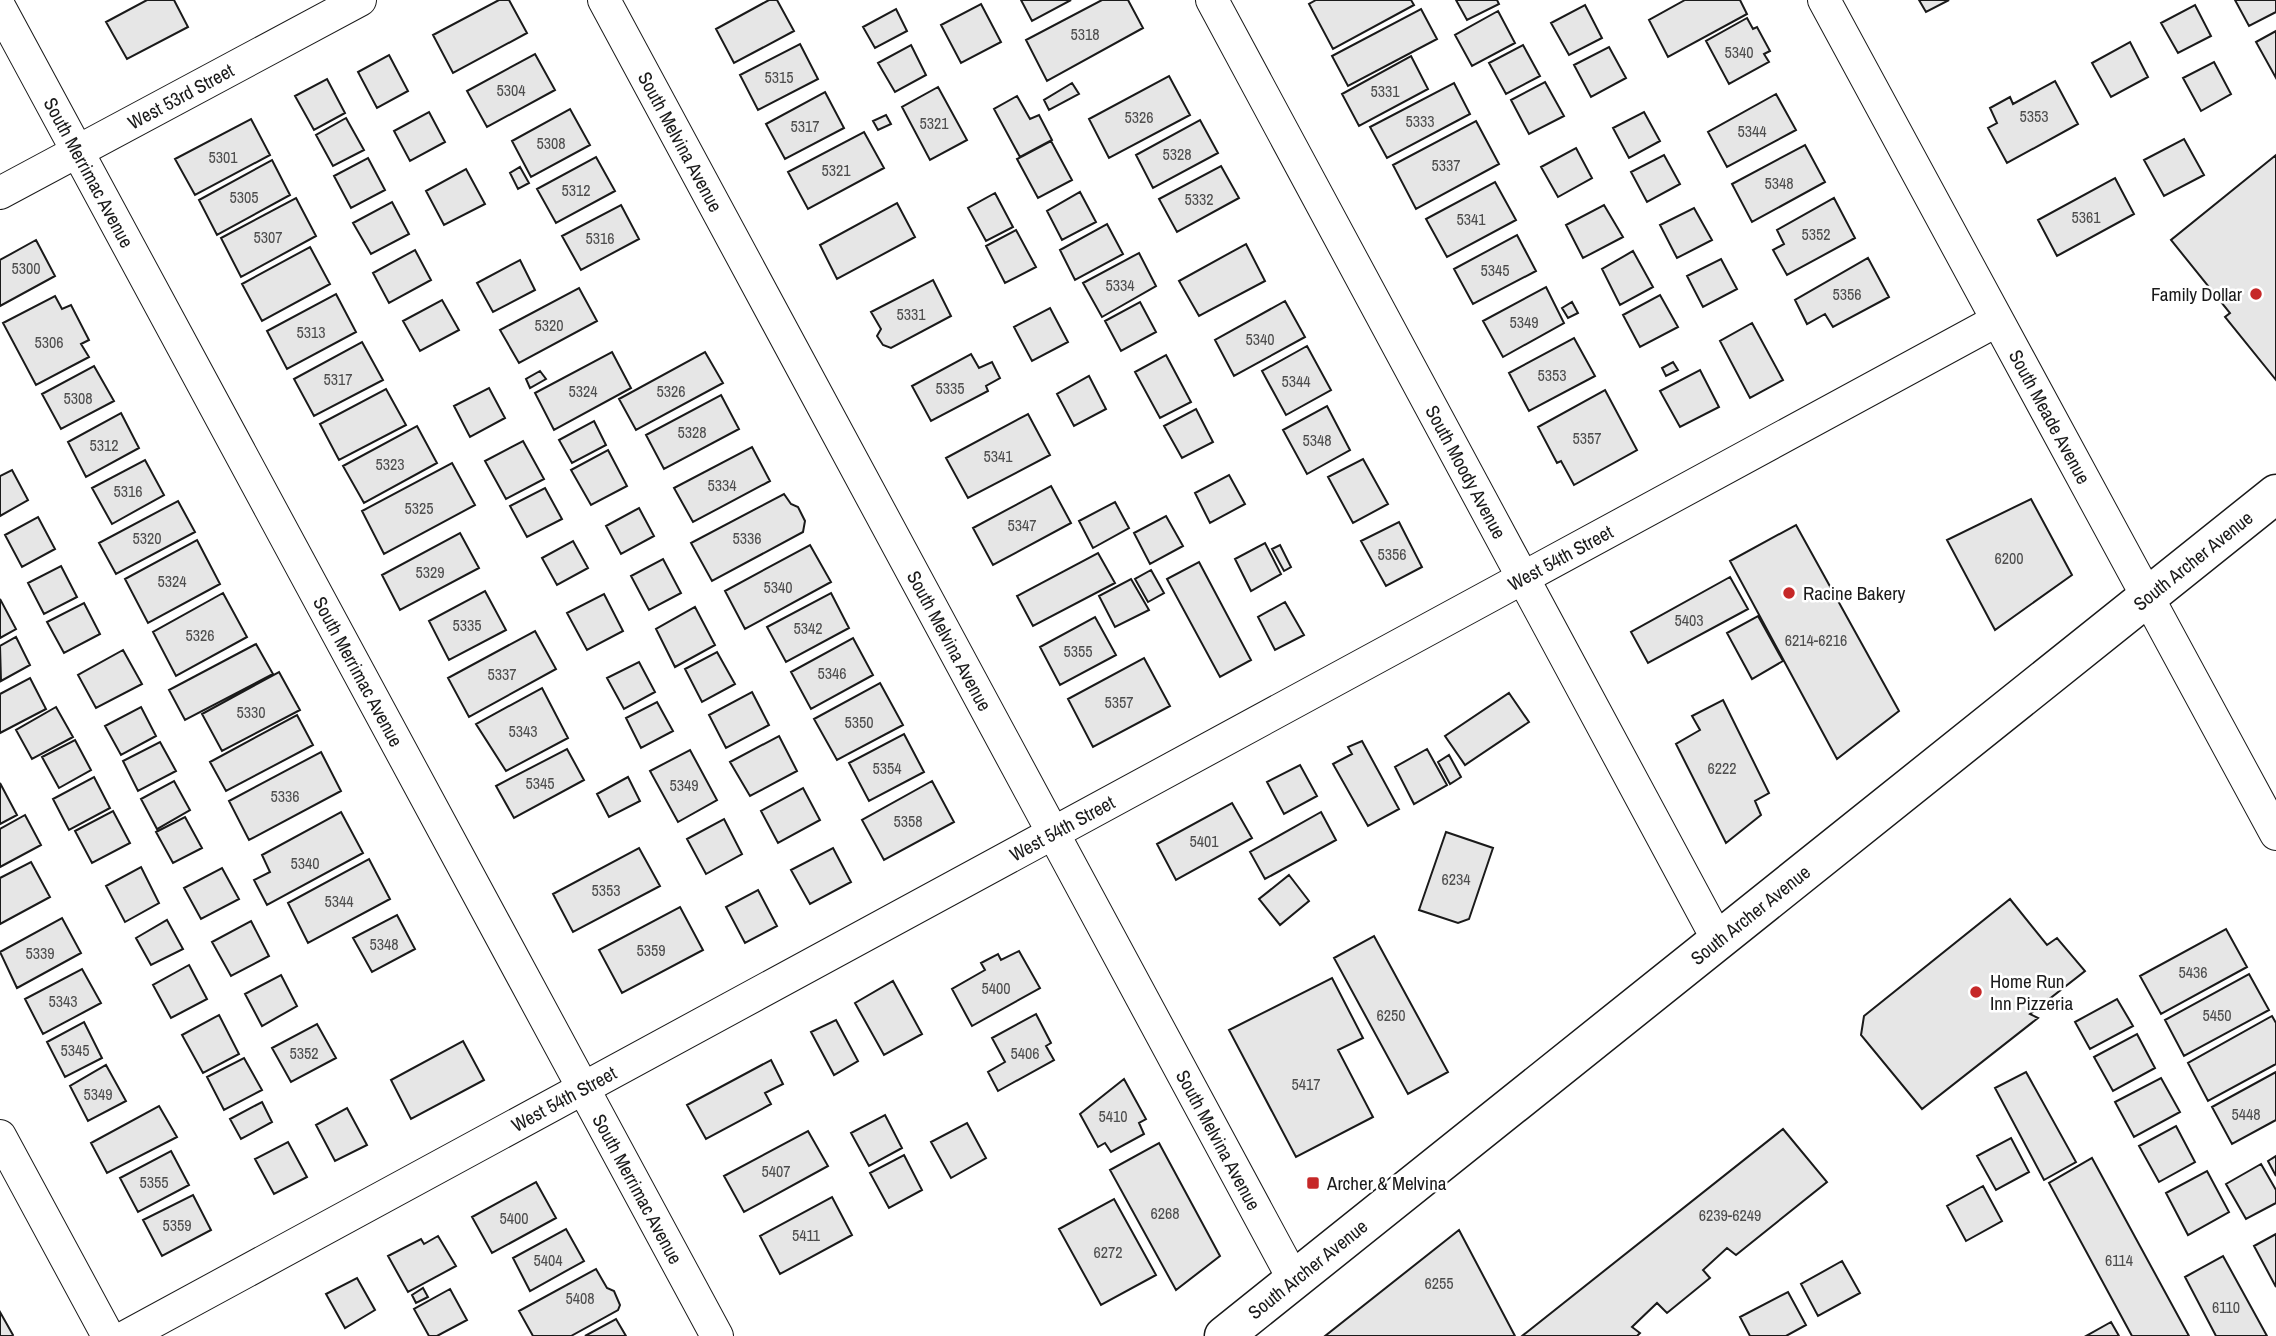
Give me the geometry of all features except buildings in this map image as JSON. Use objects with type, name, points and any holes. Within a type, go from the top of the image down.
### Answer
[{"type":"main road","name":"South Archer Avenue","points":[[1224,1336],[2276,494]]},
{"type":"street","name":"West 53rd Street","points":[[0,193],[359,0]]},
{"type":"street","name":"South Melvina Avenue","points":[[604,0],[1294,1280]]},
{"type":"street","name":"South Moody Avenue","points":[[1212,0],[1719,942]]},
{"type":"street","name":"South Meade Avenue","points":[[1824,0],[2276,834]]},
{"type":"street","name":"South Merrimac Avenue","points":[[0,8],[717,1336]]},
{"type":"street","name":"West 54th Street","points":[[127,1336],[1996,321]]},
{"type":"street","points":[[0,1136],[108,1336]]},
{"type":"place","name":"Family Dollar","points":[[2256,294]]},
{"type":"place","name":"Racine Bakery","points":[[1789,593]]},
{"type":"place","name":"Home Run Inn Pizzeria","points":[[1976,992]]},
{"type":"place","name":"Archer & Melvina","points":[[1313,1183]]}]
